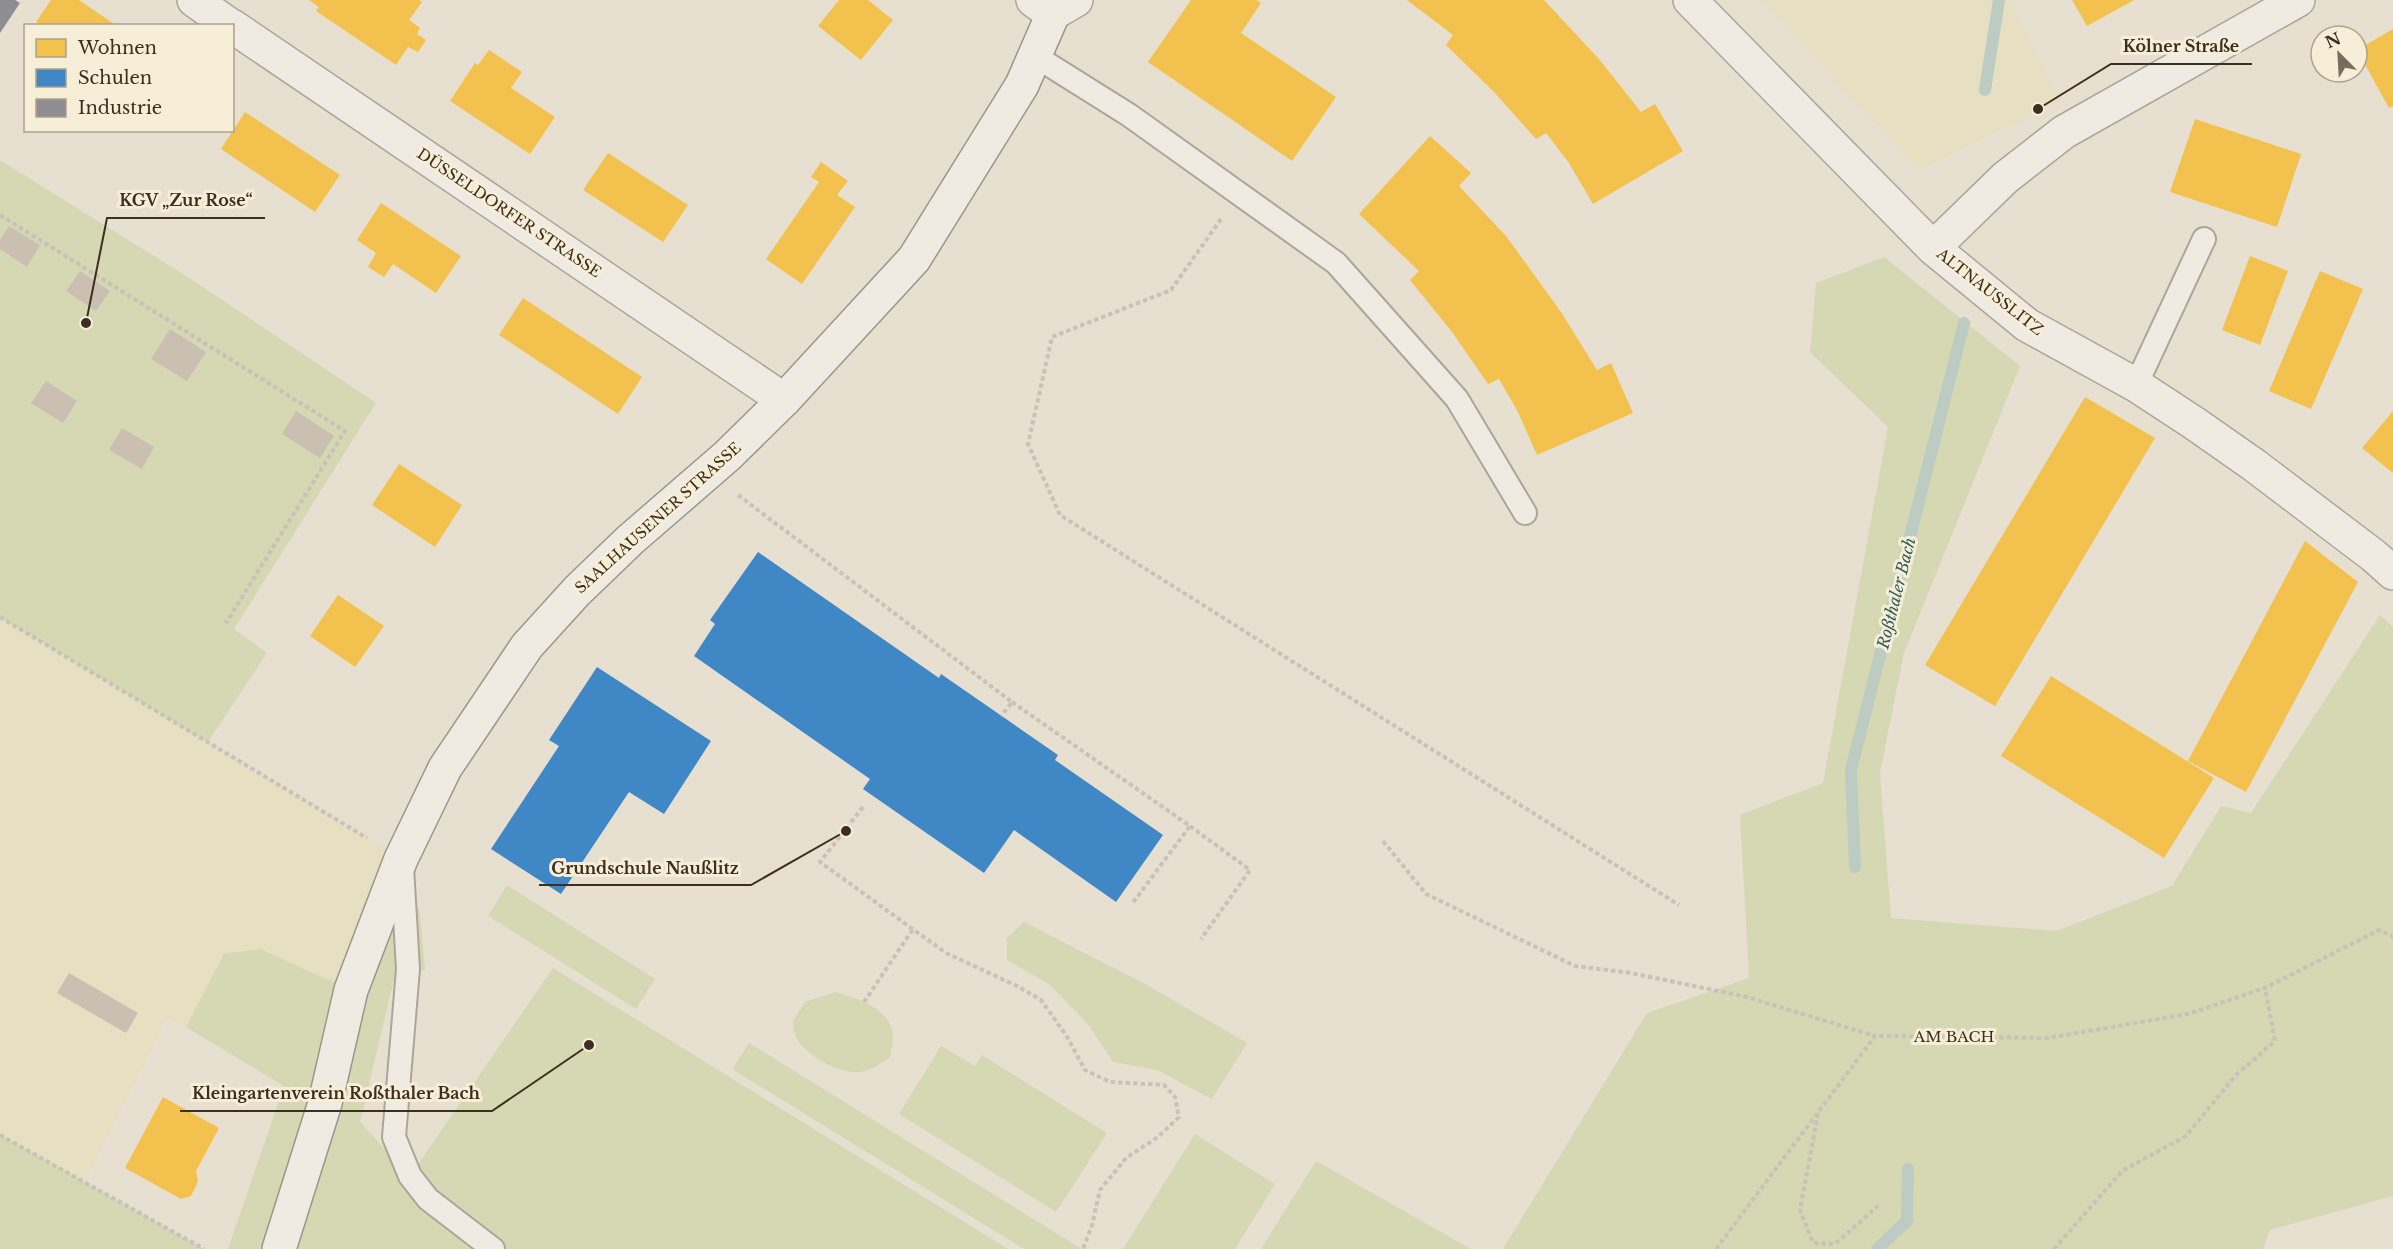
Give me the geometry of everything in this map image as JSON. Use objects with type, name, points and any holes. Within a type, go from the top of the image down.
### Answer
[{"type":"street","name":"DÜSSELDORFER STRASSE","points":[[194,0],[229,24]]},
{"type":"street","name":"ALTNAUSSLITZ","points":[[1690,0],[1933,248],[2027,326],[2136,385],[2254,465],[2393,573]]},
{"type":"street","points":[[1933,248],[2005,178],[2064,132],[2298,0]]},
{"type":"street","name":"SAALHAUSENER STRASSE","points":[[279,1249],[325,1103],[351,990],[401,859],[445,768],[527,646],[584,584],[630,540],[709,472],[784,400],[914,259],[1022,85],[1055,4]]},
{"type":"street","name":"DÜSSELDORFER STRASSE","points":[[234,27],[784,400]]},
{"type":"lane","points":[[1035,56],[1129,115],[1336,263],[1457,399],[1525,513]]},
{"type":"lane","points":[[2136,385],[2204,238]]},
{"type":"lane","points":[[401,859],[408,969],[393,1137],[410,1176],[428,1199],[493,1249]]},
{"type":"path","points":[[1239,194],[1171,290],[1052,337],[1028,444],[1060,515],[1678,905]]},
{"type":"path","points":[[0,215],[345,431],[226,624]]},
{"type":"path","points":[[709,472],[1012,702],[1250,870],[1201,939]]},
{"type":"path","points":[[0,617],[401,859]]},
{"type":"path","points":[[1001,716],[1012,702]]},
{"type":"path","points":[[863,807],[820,862],[946,953],[1017,986],[1041,1000],[1066,1035],[1085,1070],[1110,1082],[1164,1085],[1175,1097],[1179,1117],[1158,1137],[1126,1158],[1100,1190],[1092,1225],[1083,1249]]},
{"type":"path","points":[[1132,904],[1190,826]]},
{"type":"path","name":"AM BACH","points":[[1383,841],[1426,894],[1575,966],[1631,973],[1747,997],[1875,1036],[2047,1038],[2188,1014],[2265,988],[2379,930],[2393,937]]},
{"type":"path","points":[[864,1002],[913,929]]},
{"type":"path","points":[[2054,1249],[2122,1171],[2186,1136],[2235,1076],[2275,1041],[2265,988]]},
{"type":"path","points":[[1716,1249],[1875,1036]]},
{"type":"path","points":[[1818,1112],[1800,1210],[1813,1243],[1835,1244],[1878,1206]]},
{"type":"path","points":[[0,1135],[204,1249]]},
{"type":"shaded area","points":[[1763,0],[2009,0],[2060,101],[1919,171]]},
{"type":"shaded area","points":[[0,617],[401,859],[351,990],[260,949],[224,954],[186,1027],[167,1018],[84,1182],[0,1135]]},
{"type":"green space","points":[[0,160],[194,281],[376,403],[234,629],[267,653],[208,742],[0,617]]},
{"type":"green space","points":[[1884,257],[2020,366],[1904,653],[1880,773],[1891,918],[2056,931],[2172,886],[2221,806],[2251,813],[2380,615],[2393,627],[2393,1196],[2270,1230],[2263,1249],[1503,1249],[1647,1013],[1749,978],[1740,815],[1823,783],[1888,427],[1810,352],[1816,283]]},
{"type":"green space","points":[[401,859],[420,914],[425,970],[397,967],[360,1122],[410,1176],[553,968],[1008,1249],[228,1249],[284,1086],[186,1027],[224,954],[260,949],[351,990]]},
{"type":"green space","points":[[507,885],[655,979],[636,1009],[488,916]]},
{"type":"green space","points":[[1024,922],[1147,985],[1247,1043],[1212,1099],[1157,1070],[1113,1062],[1087,1023],[1049,984],[1007,960],[1007,938]]},
{"type":"green space","points":[[835,992],[863,1001],[887,1019],[893,1037],[890,1057],[867,1070],[852,1072],[819,1060],[804,1048],[794,1032],[793,1021],[805,1002]]},
{"type":"green space","points":[[749,1043],[1082,1249],[1024,1249],[732,1069]]},
{"type":"green space","points":[[941,1046],[975,1066],[982,1055],[1107,1133],[1056,1212],[899,1114]]},
{"type":"green space","points":[[1195,1134],[1275,1184],[1235,1249],[1123,1249]]},
{"type":"green space","points":[[0,1135],[204,1249],[0,1249]]},
{"type":"green space","points":[[1316,1161],[1471,1249],[1261,1249]]},
{"type":"building: Wohnen","points":[[51,0],[79,0],[114,24],[38,24],[36,22]]},
{"type":"building: Wohnen","points":[[309,0],[419,0],[422,2],[409,20],[420,28],[417,34],[426,40],[418,52],[408,47],[396,65],[316,11],[319,7]]},
{"type":"building: Wohnen","points":[[839,0],[868,0],[893,20],[861,60],[818,26]]},
{"type":"building: Wohnen","points":[[1191,0],[1256,0],[1261,3],[1241,33],[1336,97],[1292,161],[1148,62]]},
{"type":"building: Wohnen","points":[[1407,0],[1544,0],[1599,59],[1641,112],[1655,104],[1683,151],[1593,204],[1569,163],[1546,133],[1536,139],[1494,92],[1446,45],[1453,35]]},
{"type":"building: Wohnen","points":[[2072,0],[2134,0],[2087,26]]},
{"type":"building: Wohnen","points":[[2393,29],[2393,106],[2389,108],[2369,72],[2369,43]]},
{"type":"building: Wohnen","points":[[489,50],[522,72],[511,88],[555,117],[530,154],[450,101],[475,63],[478,65]]},
{"type":"building: Wohnen","points":[[245,112],[340,175],[315,212],[221,149]]},
{"type":"building: Wohnen","points":[[2195,119],[2301,154],[2277,227],[2170,192]]},
{"type":"building: Wohnen","points":[[1430,136],[1471,173],[1459,186],[1506,236],[1561,312],[1597,370],[1611,363],[1633,413],[1537,455],[1518,412],[1499,379],[1488,384],[1452,332],[1410,280],[1419,271],[1359,214]]},
{"type":"building: Wohnen","points":[[608,153],[688,205],[663,242],[583,190]]},
{"type":"building: Wohnen","points":[[821,162],[848,181],[837,195],[855,207],[802,284],[766,259],[819,182],[811,177]]},
{"type":"building: Wohnen","points":[[381,203],[461,256],[436,293],[393,264],[384,277],[368,267],[376,253],[357,240]]},
{"type":"building: Wohnen","points":[[2250,256],[2288,271],[2260,345],[2222,330]]},
{"type":"building: Wohnen","points":[[2320,271],[2363,289],[2311,409],[2269,391]]},
{"type":"building: Wohnen","points":[[523,298],[642,377],[618,414],[499,335]]},
{"type":"building: Wohnen","points":[[2085,397],[2155,438],[1995,706],[1925,665]]},
{"type":"building: Wohnen","points":[[2393,411],[2393,473],[2362,448]]},
{"type":"building: Wohnen","points":[[399,464],[462,505],[435,547],[372,505]]},
{"type":"building: Wohnen","points":[[2305,541],[2358,582],[2246,792],[2188,761]]},
{"type":"building: Wohnen","points":[[338,595],[384,626],[355,667],[310,636]]},
{"type":"building: Wohnen","points":[[2051,676],[2214,778],[2164,858],[2001,756]]},
{"type":"building: Wohnen","points":[[163,1097],[219,1128],[196,1171],[198,1182],[191,1196],[181,1199],[125,1168]]},
{"type":"building: Schulen","points":[[758,552],[939,678],[941,674],[1058,755],[1055,760],[1163,835],[1116,902],[1014,830],[984,873],[863,789],[870,779],[694,656],[715,624],[710,620]]},
{"type":"building: Schulen","points":[[597,667],[711,741],[664,814],[629,792],[561,894],[491,849],[559,746],[549,740]]},
{"type":"building: Industrie","points":[[0,0],[15,0],[20,3],[0,33]]},
{"type":"building: Sonstige","points":[[9,226],[40,245],[27,267],[0,249],[0,240]]},
{"type":"building: Sonstige","points":[[80,271],[110,291],[96,311],[66,291]]},
{"type":"building: Sonstige","points":[[170,329],[206,352],[187,381],[151,359]]},
{"type":"building: Sonstige","points":[[46,381],[77,401],[63,423],[31,403]]},
{"type":"building: Sonstige","points":[[296,411],[334,436],[320,458],[282,434]]},
{"type":"building: Sonstige","points":[[122,428],[154,447],[142,469],[109,450]]},
{"type":"building: Sonstige","points":[[69,973],[138,1013],[126,1033],[57,993]]},
{"type":"waterway","name":"Roßthaler Bach","points":[[1985,90],[1999,0]]},
{"type":"waterway","name":"Roßthaler Bach","points":[[1855,867],[1851,770],[1964,323]]},
{"type":"waterway","name":"Roßthaler Bach","points":[[1877,1249],[1907,1221],[1908,1169]]},
{"type":"place","name":"Kölner Straße","points":[[2038,109]]},
{"type":"place","name":"KGV „Zur Rose“","points":[[86,323]]},
{"type":"place","name":"Grundschule Naußlitz","points":[[846,831]]},
{"type":"place","name":"Kleingartenverein Roßthaler Bach","points":[[589,1045]]}]
